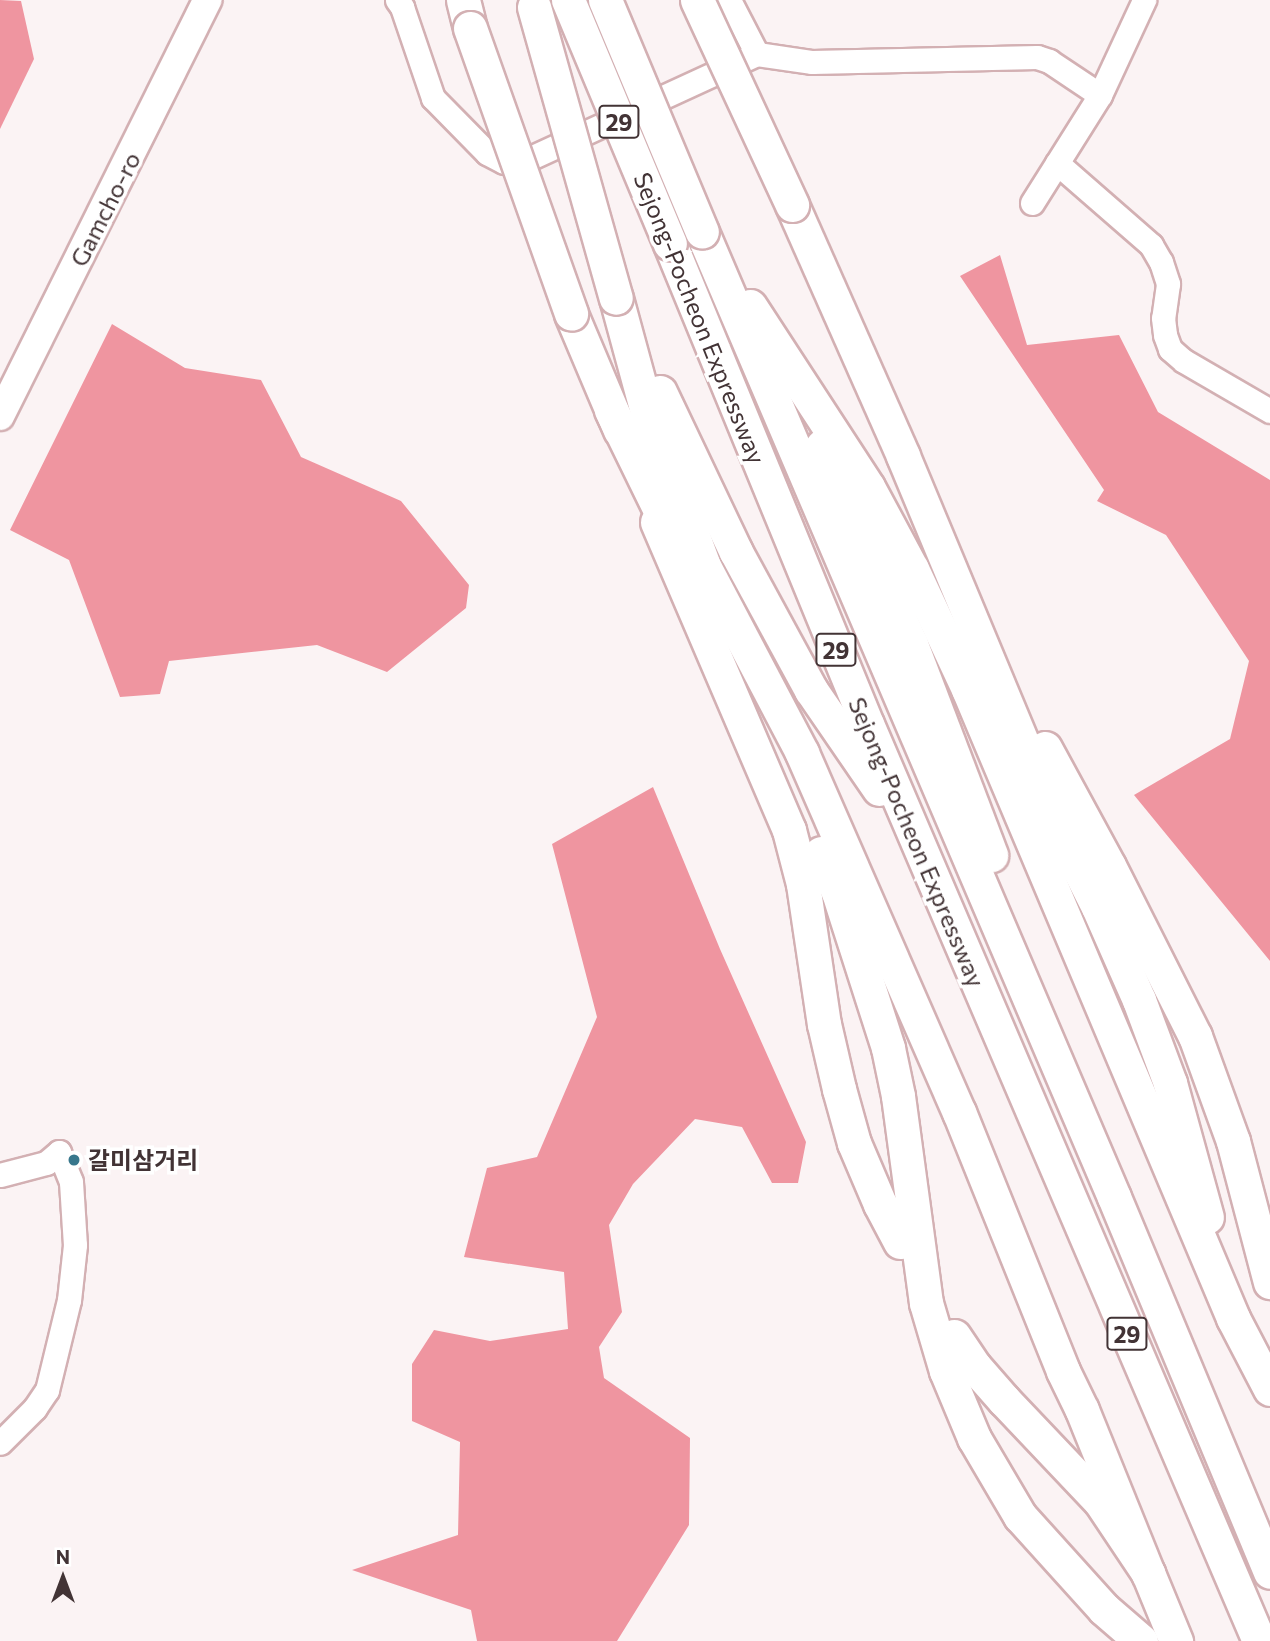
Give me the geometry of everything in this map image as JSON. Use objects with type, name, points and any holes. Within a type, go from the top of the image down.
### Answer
[{"type":"highway","name":"Sejong-Pocheon Expressway","points":[[568,0],[920,849],[1259,1641]]},
{"type":"highway","name":"Sejong-Pocheon Expressway","points":[[605,0],[1114,1197],[1270,1572]]},
{"type":"highway","points":[[697,0],[792,205],[903,456],[1049,810],[1098,906],[1139,1000],[1195,1165],[1233,1318]]},
{"type":"highway","points":[[533,4],[647,412],[705,566],[802,753],[959,1112],[1176,1641]]},
{"type":"highway","points":[[466,14],[571,314],[789,830],[803,884],[824,1024],[839,1089],[854,1143],[880,1204],[900,1242]]},
{"type":"highway","points":[[792,205],[857,330],[1022,702],[1195,1036],[1233,1141],[1270,1282]]},
{"type":"highway","points":[[702,232],[868,487],[923,593],[968,689],[1233,1318],[1270,1389]]},
{"type":"highway","points":[[616,298],[736,552],[805,678],[920,849]]},
{"type":"highway","points":[[778,349],[911,644],[1035,970],[1114,1197]]},
{"type":"highway","points":[[611,410],[786,772],[838,892],[888,1048],[898,1096],[926,1303],[946,1371],[974,1438],[1020,1516],[1104,1609],[1141,1641]]},
{"type":"highway","points":[[954,1336],[975,1367],[1003,1400],[1100,1501],[1148,1573]]},
{"type":"main road","name":"Gamcho-ro","points":[[0,416],[207,0]]},
{"type":"street","points":[[397,0],[433,98],[487,153],[504,162],[524,161],[757,54],[812,62],[1037,57],[1049,61],[1100,95]]},
{"type":"street","points":[[729,0],[757,54]]},
{"type":"street","points":[[1032,203],[1100,95],[1144,0]]},
{"type":"street","points":[[1057,163],[1151,245],[1161,262],[1168,284],[1163,318],[1170,349],[1184,361],[1270,411]]},
{"type":"street","points":[[0,1175],[46,1163],[59,1152],[71,1182],[75,1245],[69,1300],[47,1390],[35,1408],[0,1443]]},
{"type":"shaded area","points":[[0,0],[21,1],[34,59],[0,129]]},
{"type":"shaded area","points":[[1000,255],[1027,345],[1119,335],[1158,412],[1270,480],[1270,961],[1134,795],[1230,739],[1249,661],[1166,535],[1097,501],[1104,490],[960,276]]},
{"type":"shaded area","points":[[112,324],[185,368],[261,380],[301,457],[401,501],[469,585],[466,608],[387,672],[317,645],[169,661],[160,694],[120,697],[69,560],[10,530]]},
{"type":"shaded area","points":[[653,787],[720,949],[806,1142],[798,1183],[772,1183],[742,1127],[695,1119],[633,1184],[609,1225],[622,1312],[599,1347],[604,1378],[690,1438],[689,1525],[617,1641],[477,1641],[471,1610],[352,1570],[458,1535],[460,1442],[412,1421],[412,1364],[434,1330],[490,1341],[568,1329],[564,1272],[464,1257],[487,1168],[537,1157],[597,1017],[552,844]]},
{"type":"place","name":"갈미삼거리","points":[[74,1160]]}]
